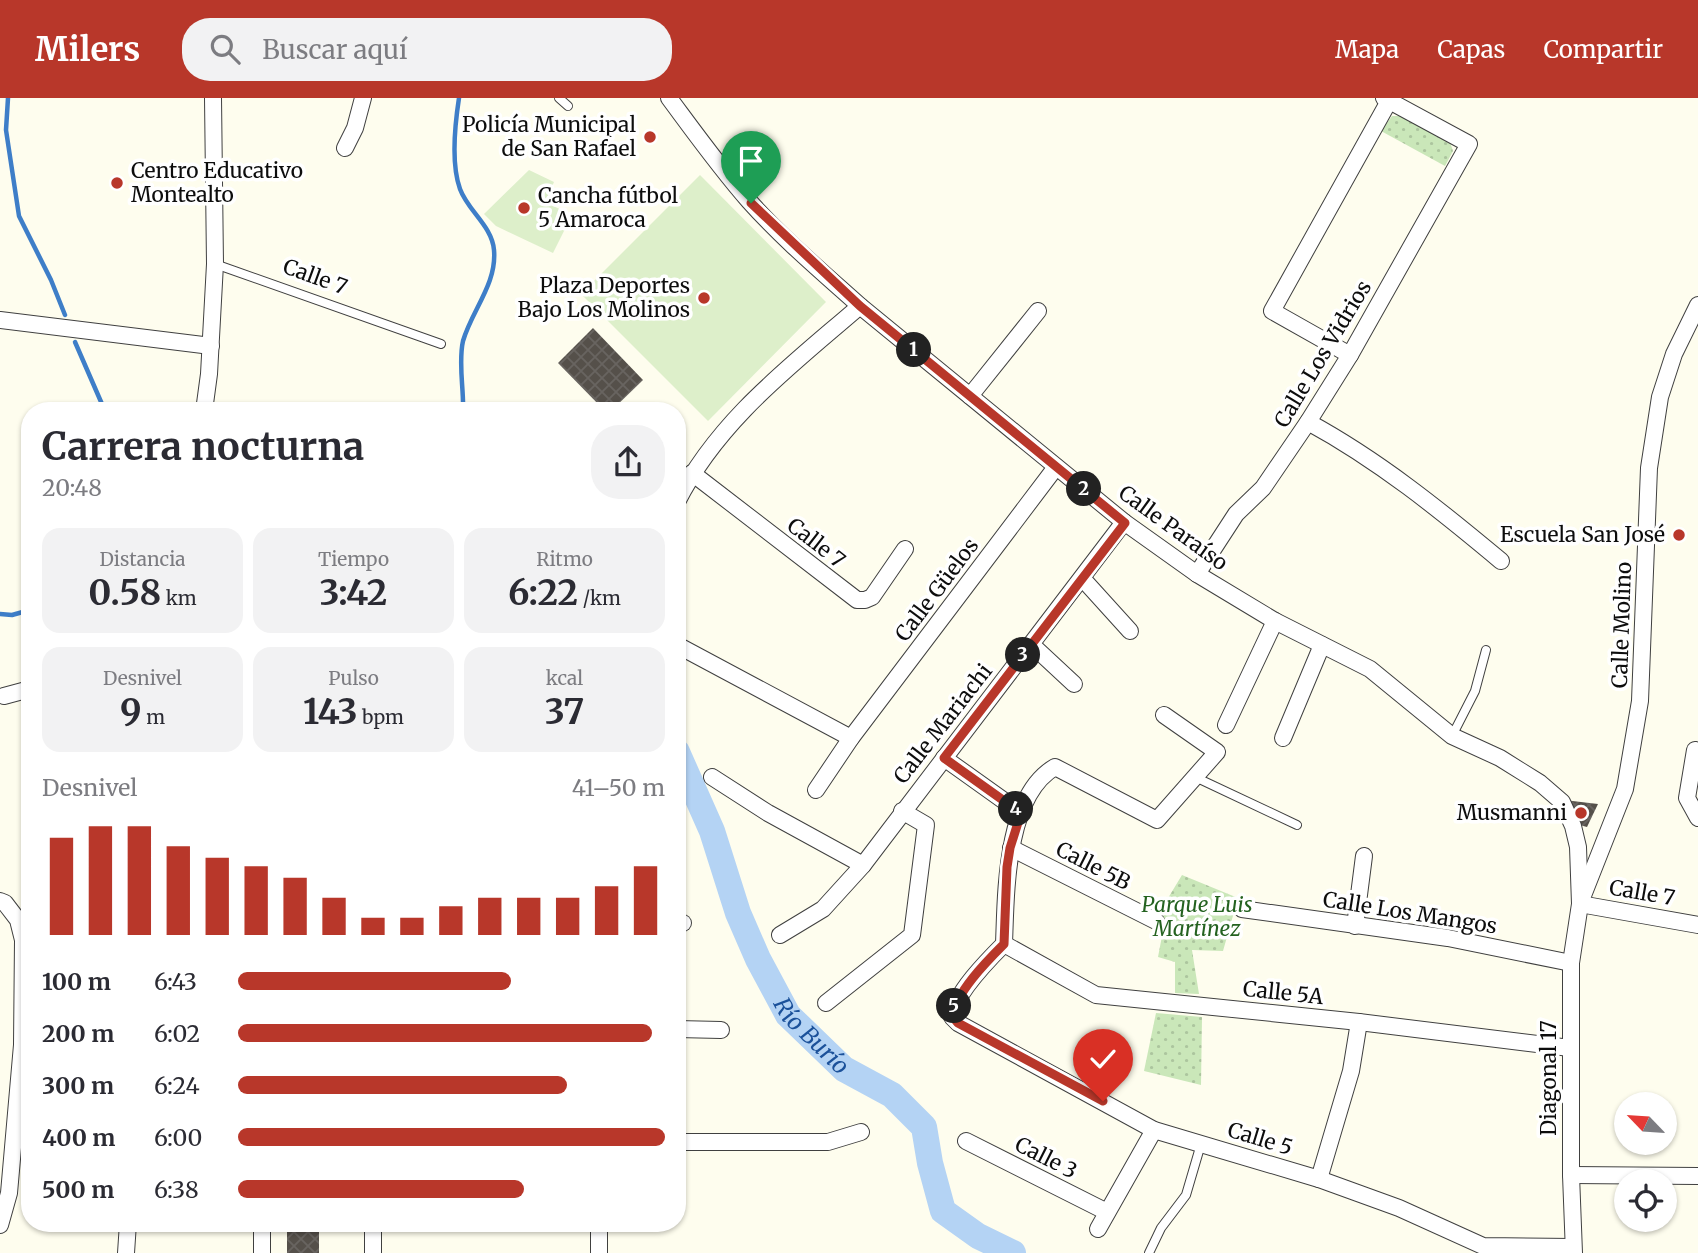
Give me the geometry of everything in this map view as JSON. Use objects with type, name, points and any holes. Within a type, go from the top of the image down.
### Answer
[{"type":"street","points":[[205,402],[215,264],[214,98]]},
{"type":"street","points":[[345,148],[355,128],[363,98]]},
{"type":"street","name":"Calle Paraíso","points":[[669,98],[751,203],[860,306],[1125,523],[1197,574],[1275,621],[1370,669],[1452,736],[1500,758],[1540,783],[1562,802],[1573,826],[1578,847],[1580,904]]},
{"type":"street","points":[[1350,355],[1272,311],[1387,99]]},
{"type":"street","name":"Calle Los Vidrios","points":[[1197,574],[1236,514],[1263,488],[1308,422],[1350,355],[1469,144],[1387,99]]},
{"type":"street","name":"Calle Molino","points":[[1580,904],[1625,789],[1640,701],[1648,468],[1660,397],[1674,354],[1698,305]]},
{"type":"street","points":[[686,485],[726,428],[756,396],[860,306]]},
{"type":"street","points":[[970,396],[1038,311]]},
{"type":"street","points":[[0,320],[211,346]]},
{"type":"street","points":[[1308,422],[1332,435],[1433,504],[1500,561]]},
{"type":"street","name":"Calle Güelos","points":[[816,790],[852,738],[1056,467]]},
{"type":"street","name":"Calle 7","points":[[692,473],[857,600],[872,597],[905,549]]},
{"type":"street","name":"Calle Mariachi","points":[[780,935],[822,909],[863,865],[1125,523]]},
{"type":"street","points":[[1082,579],[1130,631]]},
{"type":"street","points":[[1226,725],[1275,621]]},
{"type":"street","points":[[1031,644],[1074,684]]},
{"type":"street","points":[[1283,738],[1322,645]]},
{"type":"street","points":[[686,650],[852,738]]},
{"type":"street","points":[[4,696],[21,691]]},
{"type":"street","points":[[1004,944],[1010,848],[1021,813],[1042,775],[1055,767],[1157,820],[1216,752],[1164,715]]},
{"type":"street","points":[[1695,750],[1687,797],[1698,818]]},
{"type":"street","points":[[944,758],[1021,813]]},
{"type":"street","points":[[712,776],[768,813],[863,865]]},
{"type":"street","points":[[826,1003],[912,935],[926,825],[902,811]]},
{"type":"street","name":"Calle 5B","points":[[1010,848],[1156,921]]},
{"type":"street","points":[[1355,926],[1364,856]]},
{"type":"street","points":[[3,902],[18,920],[21,932]]},
{"type":"street","name":"Calle 7","points":[[1580,904],[1698,925]]},
{"type":"street","name":"Diagonal 17","points":[[1573,1250],[1571,963],[1580,904]]},
{"type":"street","name":"Calle Los Mangos","points":[[1242,909],[1448,937],[1571,963]]},
{"type":"street","name":"Calle 5","points":[[1004,944],[985,963],[953,1007],[953,1017],[958,1023],[1154,1130],[1319,1180],[1399,1208],[1483,1246],[1573,1250]]},
{"type":"street","name":"Calle 5A","points":[[1004,944],[1096,995],[1359,1022],[1570,1048]]},
{"type":"street","points":[[1319,1180],[1351,1071],[1359,1022]]},
{"type":"street","points":[[686,1029],[721,1030]]},
{"type":"street","points":[[0,1225],[9,1193],[21,1089]]},
{"type":"street","points":[[1098,1229],[1154,1130]]},
{"type":"street","points":[[686,1142],[828,1142],[860,1132]]},
{"type":"street","name":"Calle 3","points":[[966,1141],[1107,1212]]},
{"type":"street","points":[[1571,1175],[1698,1176]]},
{"type":"street","points":[[126,1253],[127,1232]]},
{"type":"street","points":[[262,1232],[262,1253]]},
{"type":"street","points":[[373,1232],[373,1253]]},
{"type":"street","points":[[598,1253],[599,1232]]},
{"type":"lane","points":[[559,98],[568,106]]},
{"type":"lane","name":"Calle 7","points":[[215,264],[441,344]]},
{"type":"lane","points":[[1452,736],[1475,691],[1486,650]]},
{"type":"lane","points":[[1195,777],[1297,825]]},
{"type":"lane","points":[[1149,1253],[1161,1228],[1186,1195],[1201,1144]]},
{"type":"green space","points":[[1392,116],[1401,116],[1450,142],[1453,151],[1445,166],[1381,131]]},
{"type":"green space","name":"Cancha fútbol 5 Amaroca","points":[[529,170],[554,182],[545,202],[572,215],[553,253],[496,226],[484,214]]},
{"type":"green space","name":"Plaza Deportes Bajo Los Molinos","points":[[700,175],[826,302],[708,421],[581,294]]},
{"type":"green space","name":"Parque Luis Martínez","points":[[1182,875],[1238,898],[1223,951],[1192,950],[1199,994],[1175,993],[1175,962],[1158,957],[1162,936],[1159,913]]},
{"type":"green space","points":[[1156,1013],[1202,1017],[1201,1085],[1144,1071]]},
{"type":"building","points":[[593,328],[643,380],[620,402],[596,402],[558,363]]},
{"type":"building","name":"Musmanni","points":[[1564,800],[1598,804],[1587,827],[1572,823]]},
{"type":"building","points":[[287,1232],[319,1232],[319,1253],[287,1253]]},
{"type":"waterway","points":[[8,98],[6,130],[19,216],[65,315]]},
{"type":"waterway","points":[[459,98],[455,144],[457,179],[464,197],[489,233],[494,250],[488,286],[463,341],[463,402]]},
{"type":"waterway","points":[[75,342],[101,402]]},
{"type":"waterway","points":[[0,614],[21,612]]},
{"type":"waterway","name":"Río Burío","points":[[686,772],[712,831],[738,913],[758,959],[788,1015],[844,1069],[892,1095],[924,1127],[943,1211],[978,1236],[1013,1253]]},
{"type":"place","name":"Policía Municipal de San Rafael","points":[[650,137]]},
{"type":"place","name":"Centro Educativo Montealto","points":[[117,183]]},
{"type":"place","name":"Cancha fútbol 5 Amaroca","points":[[524,208]]},
{"type":"place","name":"Plaza Deportes Bajo Los Molinos","points":[[704,298]]},
{"type":"place","name":"Escuela San José","points":[[1679,535]]},
{"type":"place","name":"Musmanni","points":[[1581,813]]},
{"type":"route","points":[[751,203],[860,306],[1125,523],[944,758],[1021,813],[1007,867],[1004,944],[985,963],[953,1007],[953,1017],[958,1023],[1103,1101]]}]
